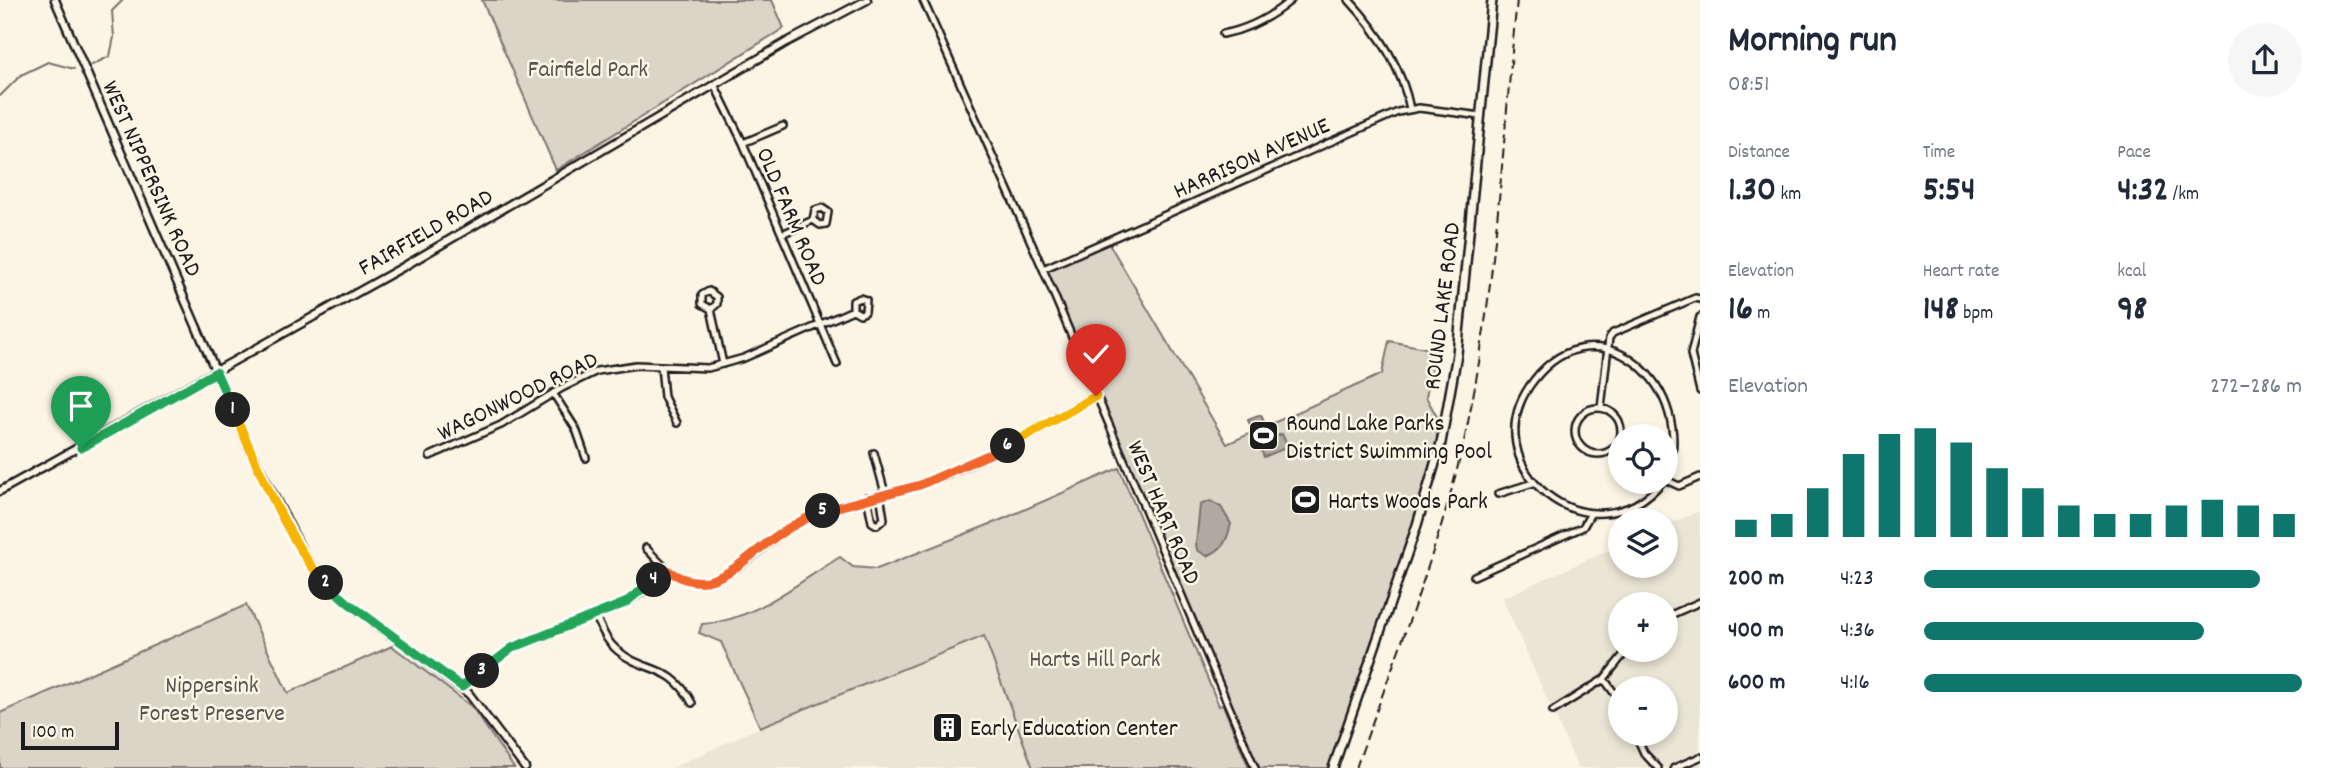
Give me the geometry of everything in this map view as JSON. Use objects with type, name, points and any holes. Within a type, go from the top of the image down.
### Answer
[{"type":"main road","name":"ROUND LAKE ROAD","points":[[1333,768],[1417,525],[1441,443],[1457,354],[1492,0]]},
{"type":"street","name":"WEST NIPPERSINK ROAD","points":[[55,0],[216,372],[305,556],[322,579],[347,602],[462,687],[498,728],[525,768]]},
{"type":"street","name":"FAIRFIELD ROAD","points":[[0,491],[216,372],[714,84],[867,0]]},
{"type":"street","name":"WEST HART ROAD","points":[[923,0],[1043,269],[1255,768]]},
{"type":"street","points":[[1223,34],[1241,30],[1263,20],[1291,0]]},
{"type":"street","points":[[1349,0],[1386,48],[1410,108]]},
{"type":"street","name":"OLD FARM ROAD","points":[[714,84],[743,144],[837,364]]},
{"type":"street","name":"HARRISON AVENUE","points":[[1043,269],[1352,131],[1410,108],[1481,116]]},
{"type":"street","points":[[743,144],[783,126]]},
{"type":"street","points":[[782,234],[813,220]]},
{"type":"street","points":[[1601,408],[1612,333],[1695,298],[1700,299]]},
{"type":"street","points":[[711,309],[723,364]]},
{"type":"street","name":"WAGONWOOD ROAD","points":[[430,456],[501,425],[580,378],[608,368],[708,368],[853,310]]},
{"type":"street","points":[[1700,317],[1691,354],[1700,391]]},
{"type":"street","points":[[1649,494],[1638,503],[1618,511],[1591,513],[1563,506],[1533,483],[1518,451],[1515,435],[1520,403],[1531,382],[1544,368],[1560,357],[1576,351],[1608,347],[1629,354],[1650,366]]},
{"type":"street","points":[[661,366],[664,397],[677,423]]},
{"type":"street","points":[[553,393],[576,429],[586,458]]},
{"type":"street","points":[[646,548],[666,569],[687,580],[717,578],[733,571],[761,547],[804,519],[867,497],[920,485],[1029,436],[1096,396]]},
{"type":"street","points":[[1608,451],[1602,453],[1587,451],[1576,439],[1576,423],[1580,416],[1593,408],[1601,408],[1618,419],[1619,424]]},
{"type":"street","points":[[1678,455],[1681,435]]},
{"type":"street","points":[[867,497],[872,522],[877,526],[884,519],[874,453]]},
{"type":"street","points":[[1678,486],[1700,477]]},
{"type":"street","points":[[1498,494],[1533,483]]},
{"type":"street","points":[[1474,576],[1583,527],[1591,513]]},
{"type":"street","points":[[462,687],[512,648],[542,634],[596,617],[641,593],[666,569]]},
{"type":"street","points":[[1678,612],[1700,602]]},
{"type":"street","points":[[596,617],[607,639],[618,651],[667,673],[685,689],[692,703]]},
{"type":"street","points":[[1553,711],[1604,678],[1617,662]]},
{"type":"street","points":[[1604,678],[1608,684]]},
{"type":"street","points":[[1641,746],[1658,768]]},
{"type":"street","points":[[1674,768],[1700,757]]},
{"type":"shaded area","name":"Round Lake Parks District Swimming Pool","points":[[1261,415],[1271,438],[1282,434],[1288,447],[1264,457],[1248,420]]},
{"type":"shaded area","points":[[1210,501],[1221,507],[1231,524],[1224,543],[1207,556],[1197,550],[1196,544],[1200,505]]},
{"type":"shaded area","points":[[1700,511],[1700,768],[1578,768],[1502,598],[1608,550],[1608,578],[1678,578],[1678,520]]},
{"type":"shaded area","points":[[984,635],[1033,768],[672,768],[760,727]]},
{"type":"green space","name":"Fairfield Park","points":[[482,0],[772,0],[784,28],[556,170]]},
{"type":"green space","name":"Harts Woods Park","points":[[1107,240],[1227,444],[1382,374],[1389,341],[1435,350],[1426,397],[1444,429],[1331,768],[1254,768],[1043,269]]},
{"type":"green space","name":"Harts Hill Park","points":[[1119,468],[1219,706],[1223,705],[1249,768],[1033,768],[984,636],[760,727],[721,642],[699,633],[702,624],[739,616],[757,608],[840,557],[853,567],[877,569],[1003,519]]},
{"type":"green space","name":"Nippersink Forest Preserve","points":[[246,605],[288,693],[392,646],[472,707],[514,768],[0,768],[0,713]]},
{"type":"waterway","points":[[92,65],[110,56],[114,37],[112,11],[123,0]]},
{"type":"waterway","points":[[0,96],[21,75],[48,62],[74,69]]},
{"type":"railway","points":[[1356,768],[1442,524],[1464,441],[1491,277],[1517,0]]},
{"type":"place","name":"Round Lake Parks District Swimming Pool","points":[[1263,436]]},
{"type":"place","name":"Harts Woods Park","points":[[1305,500]]},
{"type":"place","name":"Early Education Center","points":[[947,727]]},
{"type":"route","points":[[81,448],[216,372],[249,447],[290,529],[322,579],[347,602],[462,687],[512,648],[542,634],[609,612],[625,603],[641,593],[666,569],[687,580],[717,578],[733,571],[761,547],[804,519],[847,502],[920,485],[952,472],[1029,436],[1096,396]]}]
